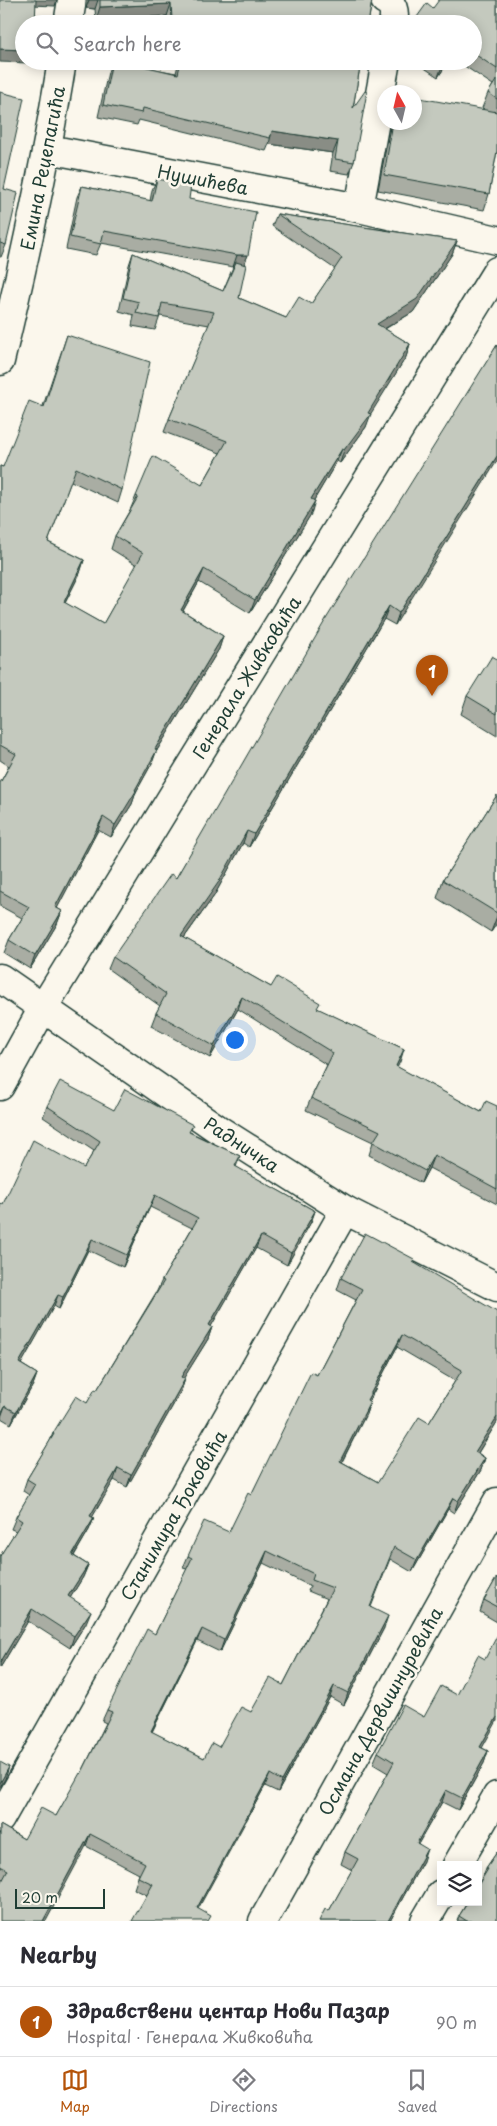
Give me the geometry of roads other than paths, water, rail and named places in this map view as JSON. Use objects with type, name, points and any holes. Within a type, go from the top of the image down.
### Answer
[{"type":"street","points":[[70,15],[72,0]]},
{"type":"street","points":[[385,0],[393,7],[394,15]]},
{"type":"street","name":"Емина Реџепагића","points":[[0,361],[48,149],[61,70]]},
{"type":"street","points":[[359,208],[384,70]]},
{"type":"street","name":"Нушићева","points":[[48,149],[359,208],[497,240]]},
{"type":"street","name":"Генерала Живковића","points":[[0,1086],[43,1008],[497,271]]},
{"type":"street","name":"Радничка","points":[[0,978],[219,1130],[345,1210],[497,1287]]},
{"type":"street","name":"Станимира Ђоковића","points":[[0,1819],[345,1210]]},
{"type":"street","name":"Османа Дервишнуревића","points":[[263,1921],[497,1502]]},
{"type":"street","points":[[460,1861],[497,1796]]},
{"type":"street","points":[[425,1921],[437,1901]]},
{"type":"place","name":"Здравствени центар Нови Пазар","points":[[432,696]]}]
